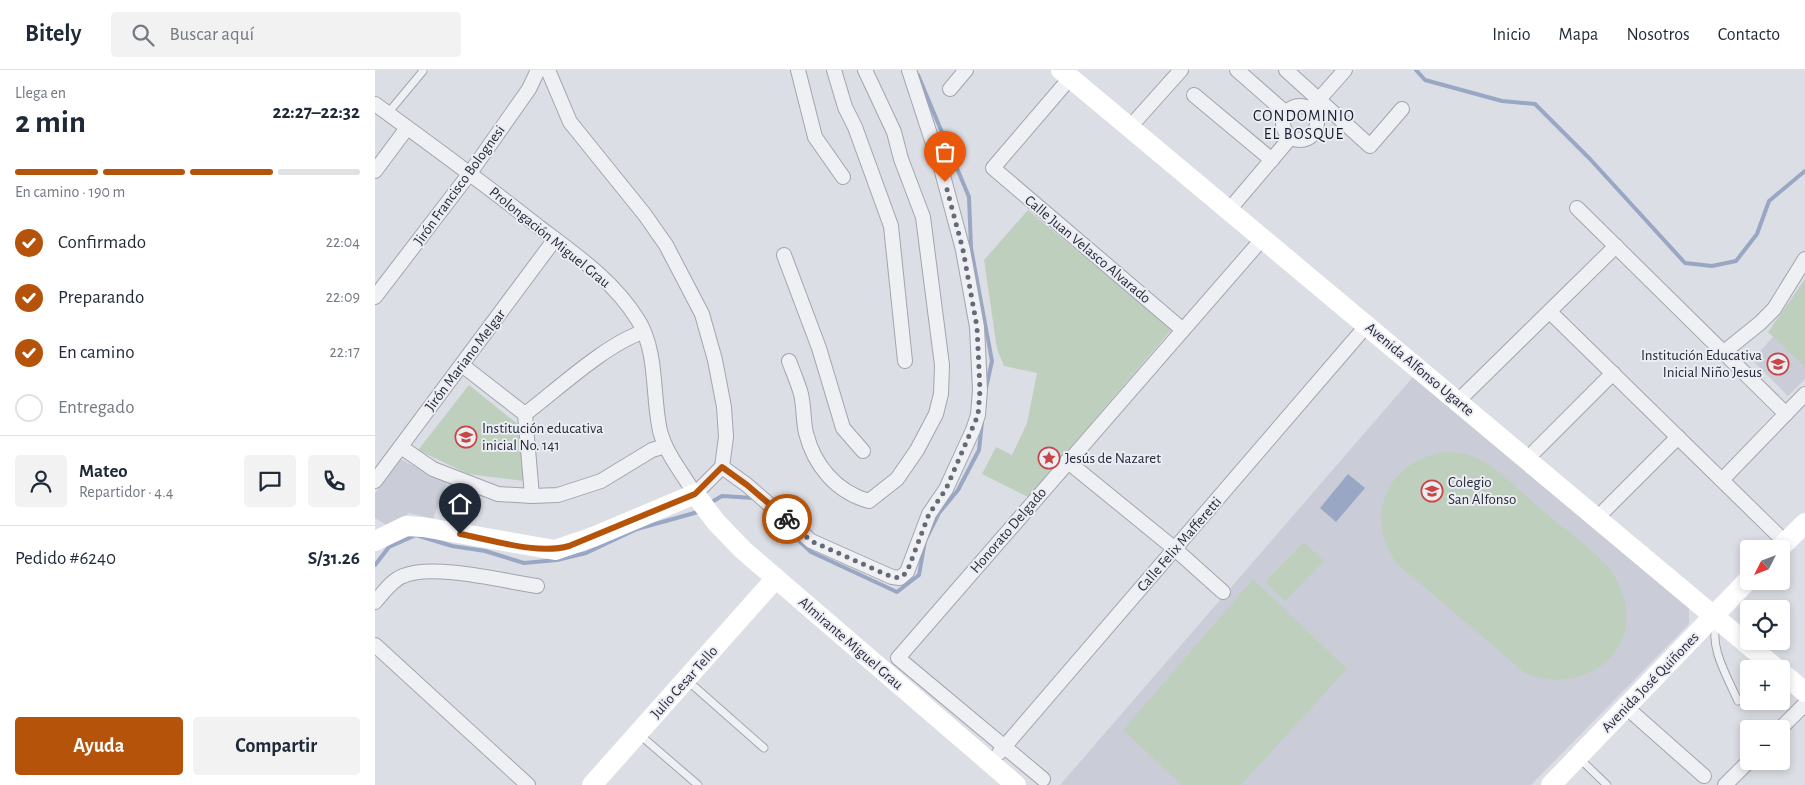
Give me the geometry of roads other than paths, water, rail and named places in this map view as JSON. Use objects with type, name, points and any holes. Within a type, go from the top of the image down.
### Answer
[{"type":"street","name":"Jirón Francisco Bolognesi","points":[[375,297],[470,173],[529,89],[538,70]]},
{"type":"street","points":[[375,541],[406,526],[423,527],[555,550],[593,538],[695,494],[722,467],[726,437],[724,407],[715,360],[702,314],[666,245],[645,215],[571,122],[549,70]]},
{"type":"street","points":[[798,70],[815,137],[843,177]]},
{"type":"street","points":[[834,70],[845,107],[855,127],[891,226],[905,361]]},
{"type":"street","points":[[789,361],[801,394],[806,431],[813,454],[835,484],[859,498],[869,501],[897,479],[917,450],[936,414],[941,394],[942,365],[923,217],[901,159],[894,132],[865,70]]},
{"type":"street","points":[[722,467],[747,485],[811,541],[892,577],[900,578],[907,572],[929,514],[946,489],[973,430],[978,415],[980,390],[977,327],[963,250],[938,160],[909,70]]},
{"type":"street","points":[[950,89],[965,70]]},
{"type":"street","points":[[1130,127],[1181,70]]},
{"type":"street","points":[[1237,70],[1286,113]]},
{"type":"street","points":[[1286,70],[1315,104],[1370,146],[1402,109]]},
{"type":"street","points":[[1315,104],[1295,106],[1286,113],[1283,123],[1291,137],[1297,140],[1308,138],[1316,130],[1315,104],[1339,72]]},
{"type":"street","name":"Avenida Alfonso Ugarte","points":[[1066,74],[1766,660]]},
{"type":"street","name":"Calle Juan Velasco Alvarado","points":[[1066,74],[993,168],[1183,330]]},
{"type":"street","points":[[1194,95],[1272,160]]},
{"type":"street","name":"Prolongación Miguel Grau","points":[[375,104],[470,173],[587,263],[616,292],[638,321],[649,346],[660,430],[665,446],[695,494]]},
{"type":"street","points":[[375,171],[407,128]]},
{"type":"street","points":[[1229,210],[1291,137]]},
{"type":"street","points":[[1577,208],[1786,414]]},
{"type":"street","name":"Honorato Delgado","points":[[1043,778],[898,658],[1067,461],[1263,238]]},
{"type":"street","name":"Jirón Mariano Melgar","points":[[375,481],[555,239]]},
{"type":"street","points":[[1458,401],[1616,246]]},
{"type":"street","points":[[784,255],[819,348],[843,428],[863,451]]},
{"type":"street","points":[[1724,352],[1760,324],[1774,309],[1805,258]]},
{"type":"street","points":[[1550,312],[1722,480],[1777,540]]},
{"type":"street","name":"Calle Felix Mafferetti","points":[[990,763],[1367,325]]},
{"type":"street","points":[[525,414],[601,356],[633,335],[643,332]]},
{"type":"street","points":[[462,365],[525,414],[532,496]]},
{"type":"street","points":[[1527,459],[1613,373]]},
{"type":"street","points":[[1722,480],[1805,394]]},
{"type":"street","points":[[1597,518],[1678,437]]},
{"type":"street","points":[[401,447],[433,469],[499,494],[532,496],[558,495],[601,481],[652,450],[665,446]]},
{"type":"street","points":[[1067,461],[1175,549],[1223,592]]},
{"type":"street","name":"Almirante Miguel Grau","points":[[695,494],[723,529],[776,578],[1016,785]]},
{"type":"street","points":[[1787,540],[1805,523]]},
{"type":"street","points":[[375,602],[401,576],[417,571],[471,575],[537,586]]},
{"type":"street","name":"Julio Cesar Tello","points":[[592,785],[776,578]]},
{"type":"street","name":"Avenida José Quiñones","points":[[1551,785],[1716,617],[1740,590]]},
{"type":"street","points":[[375,645],[528,785]]},
{"type":"street","points":[[1790,680],[1805,692]]},
{"type":"street","points":[[1789,720],[1805,704]]},
{"type":"street","points":[[1626,707],[1704,776]]},
{"type":"street","points":[[1725,785],[1740,770]]},
{"type":"lane","points":[[388,114],[423,71]]},
{"type":"lane","points":[[1716,617],[1715,635],[1717,652],[1738,702]]},
{"type":"lane","points":[[686,680],[763,748]]},
{"type":"lane","points":[[638,733],[698,785]]},
{"type":"lane","points":[[1578,757],[1607,785]]},
{"type":"water","points":[[1348,474],[1365,488],[1336,522],[1320,508]]},
{"type":"waterway","points":[[1416,70],[1425,80],[1502,101],[1535,104],[1590,159],[1685,263],[1712,266],[1736,261],[1757,234],[1769,201],[1805,171]]},
{"type":"waterway","points":[[918,75],[969,197],[971,248],[992,361],[986,388]]},
{"type":"waterway","points":[[764,508],[811,552],[897,592],[919,575],[925,541],[939,513],[958,490],[979,450],[982,422]]},
{"type":"waterway","points":[[710,503],[722,496],[754,498]]},
{"type":"waterway","points":[[375,565],[389,547],[416,535],[452,546],[485,551],[524,563],[557,560],[586,553],[637,529],[698,512]]},
{"type":"place","name":"Institución Educativa Inicial Niño Jesus","points":[[1778,364]]},
{"type":"place","name":"Institución educativa inicial No. 141","points":[[466,437]]},
{"type":"place","name":"Jesús de Nazaret","points":[[1049,458]]},
{"type":"place","name":"Colegio San Alfonso","points":[[1432,491]]},
{"type":"district","name":"CONDOMINIO EL BOSQUE","points":[[1304,124]]}]
